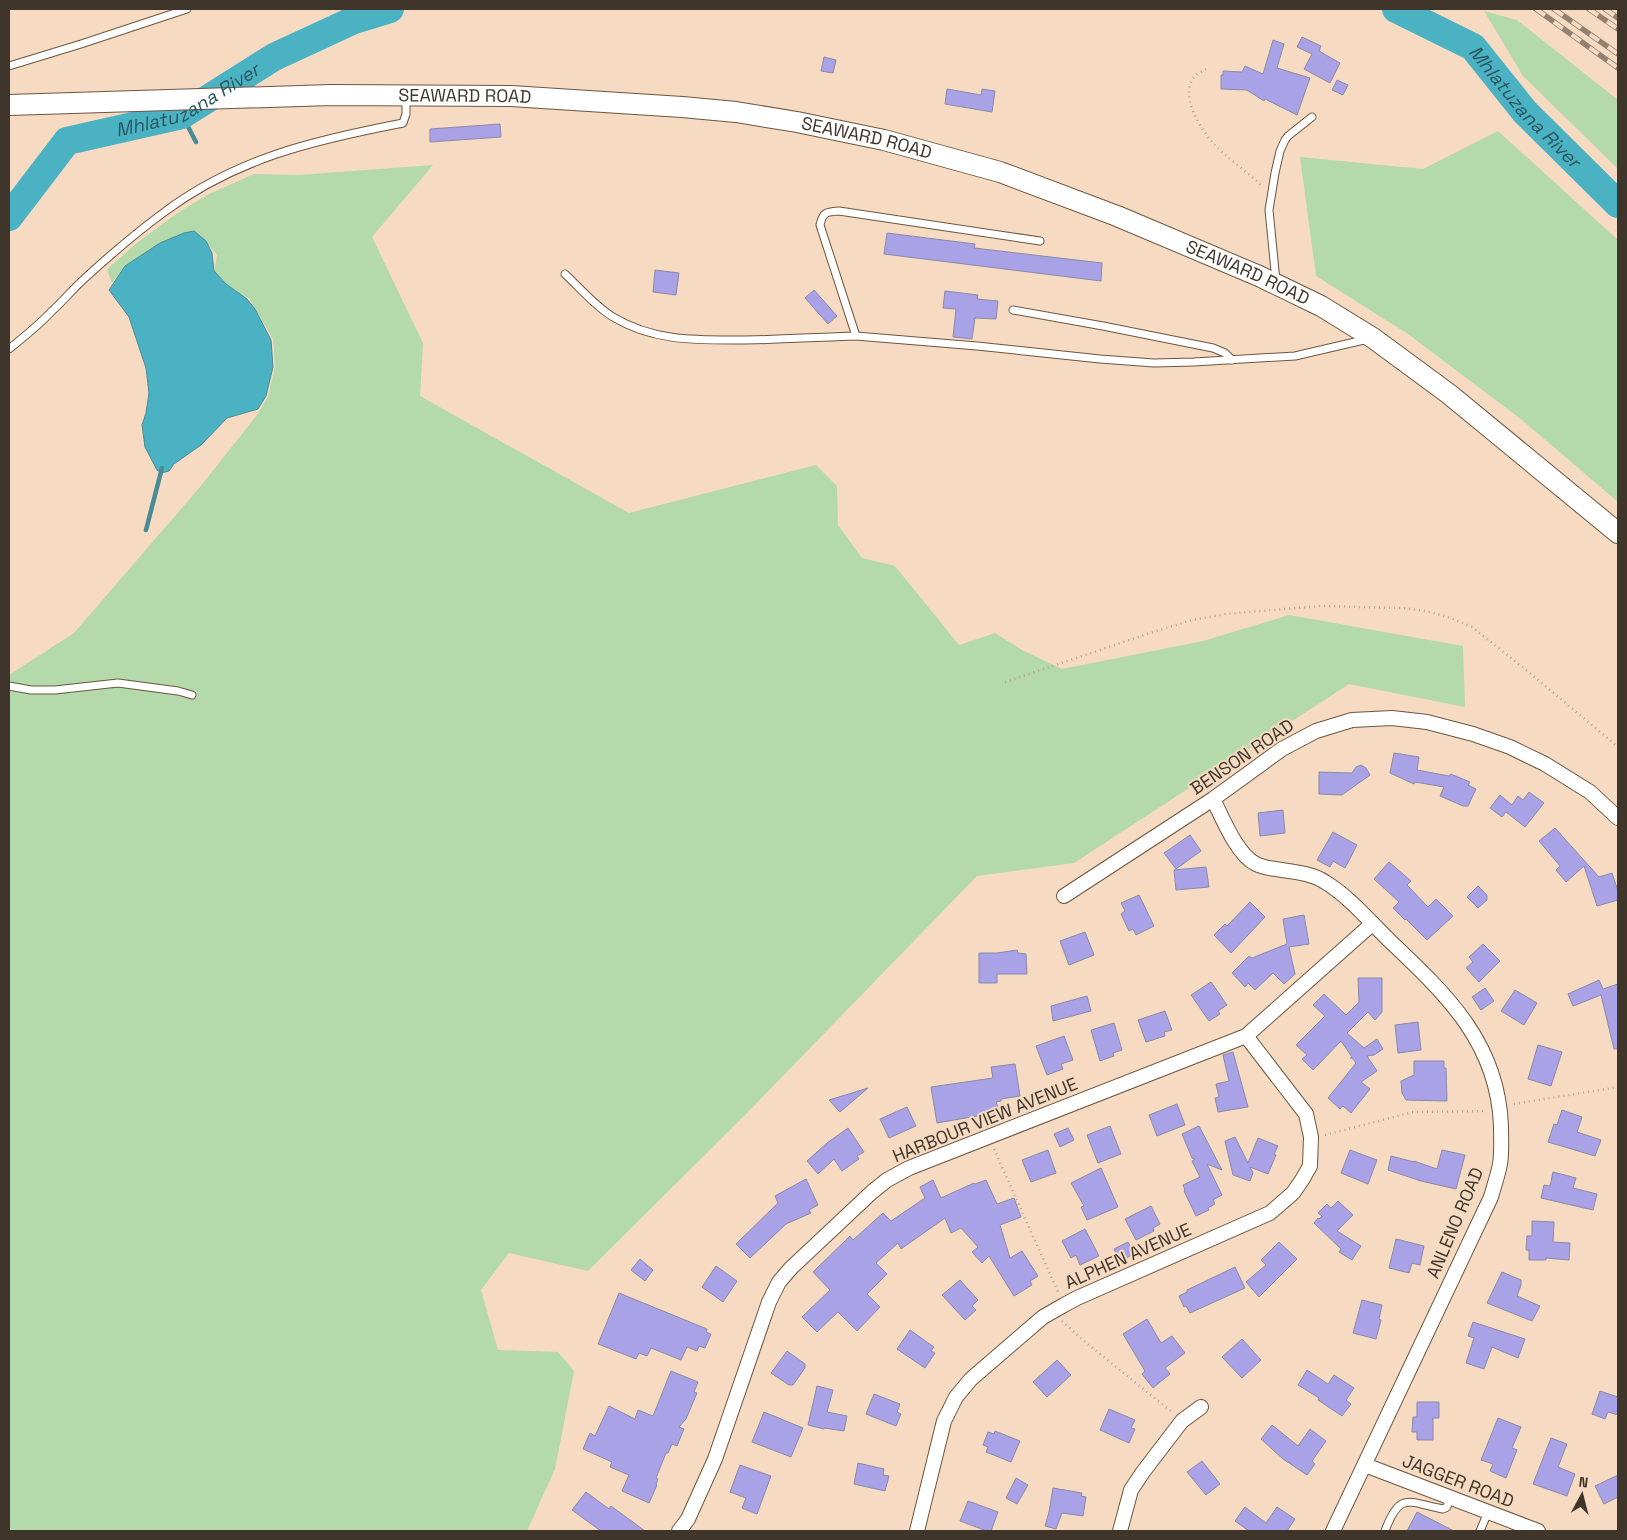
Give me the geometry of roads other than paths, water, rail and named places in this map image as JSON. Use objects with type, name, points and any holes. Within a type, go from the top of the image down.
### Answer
[{"type":"street","name":"SEAWARD ROAD","points":[[9,105],[332,95],[511,96],[736,112],[797,122],[884,140],[1009,176],[1117,216],[1276,284],[1321,306],[1373,338],[1449,394],[1618,534]]},
{"type":"street","name":"BENSON ROAD","points":[[1064,896],[1213,798],[1282,749],[1316,731],[1352,720],[1392,718],[1427,722],[1473,734],[1510,747],[1545,764],[1590,792],[1618,818]]},
{"type":"street","name":"ANLENO ROAD","points":[[1213,798],[1234,842],[1254,863],[1267,868],[1308,874],[1325,881],[1350,902],[1421,970],[1452,1003],[1474,1033],[1490,1070],[1500,1109],[1500,1163],[1491,1197],[1333,1531]]},
{"type":"street","name":"HARBOUR VIEW AVENUE","points":[[679,1531],[688,1518],[715,1459],[769,1302],[779,1282],[791,1268],[872,1192],[887,1180],[909,1168],[1246,1036],[1372,924]]},
{"type":"street","name":"ALPHEN AVENUE","points":[[917,1531],[944,1421],[956,1397],[971,1379],[1043,1317],[1058,1308],[1270,1213],[1293,1193],[1310,1166],[1311,1137],[1306,1114],[1246,1036]]},
{"type":"street","points":[[1120,1531],[1132,1490],[1143,1472],[1182,1421],[1201,1407]]},
{"type":"street","name":"JAGGER ROAD","points":[[1365,1465],[1538,1531]]},
{"type":"lane","points":[[9,66],[187,9]]},
{"type":"lane","points":[[9,349],[51,313],[82,280],[164,212],[205,185],[259,159],[367,130],[403,123],[406,114],[406,96]]},
{"type":"lane","points":[[1276,284],[1269,210],[1278,158],[1288,136],[1312,117]]},
{"type":"lane","points":[[856,336],[820,225],[821,217],[828,212],[838,211],[1040,241]]},
{"type":"lane","points":[[565,274],[598,306],[614,317],[650,334],[683,340],[762,340],[856,336],[1154,363],[1295,356],[1373,338]]},
{"type":"lane","points":[[1012,310],[1213,348],[1225,353],[1232,360]]},
{"type":"lane","points":[[9,686],[31,690],[55,690],[118,683],[192,694]]},
{"type":"lane","points":[[1385,1531],[1395,1509],[1400,1504],[1414,1502],[1443,1509],[1447,1507],[1450,1498]]},
{"type":"lane","points":[[1480,1531],[1488,1512]]},
{"type":"water","points":[[194,231],[206,241],[212,253],[214,271],[226,284],[247,299],[255,309],[271,340],[273,367],[266,396],[258,409],[227,418],[201,445],[174,464],[169,471],[161,473],[157,470],[145,447],[142,425],[149,393],[146,368],[129,317],[109,290],[125,266],[160,243]]},
{"type":"waterway","name":"Mhlatuzana River","points":[[9,217],[67,141],[182,115],[274,57],[354,20],[390,9]]},
{"type":"waterway","name":"Mhlatuzana River","points":[[1396,9],[1473,47],[1525,112],[1618,204]]},
{"type":"waterway","points":[[182,115],[196,142]]},
{"type":"waterway","points":[[146,530],[162,468]]},
{"type":"railway","points":[[1536,9],[1618,68]]},
{"type":"railway","points":[[1554,9],[1618,54]]},
{"type":"railway","points":[[1589,9],[1618,29]]},
{"type":"railway","points":[[1605,9],[1618,18]]}]
